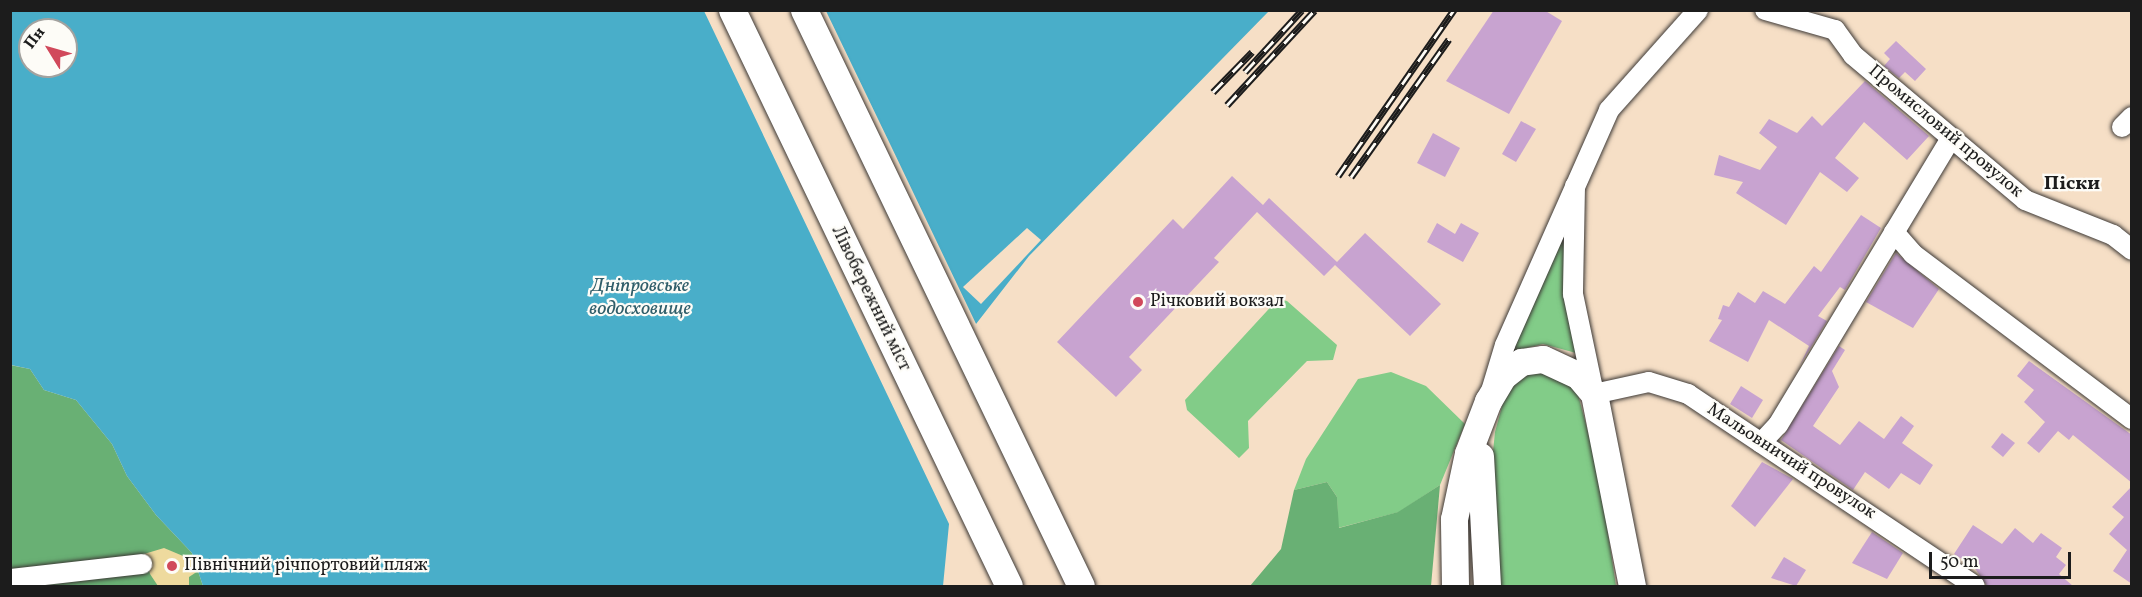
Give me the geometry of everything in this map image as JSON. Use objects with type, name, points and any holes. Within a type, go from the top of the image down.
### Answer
[{"type":"main road","name":"Лівобережний міст","points":[[732,10],[1009,586]]},
{"type":"main road","points":[[804,10],[1081,586]]},
{"type":"main road","points":[[1455,586],[1454,519],[1468,453],[1488,401],[1503,376],[1521,362],[1543,359],[1578,375],[1594,394],[1632,586]]},
{"type":"main road","points":[[1487,586],[1479,465],[1488,401]]},
{"type":"street","points":[[1488,401],[1505,345],[1609,110],[1698,10]]},
{"type":"street","name":"Промисловий провулок","points":[[1765,10],[1835,30],[1853,55],[2025,200],[2113,235],[2132,250]]},
{"type":"street","points":[[1761,443],[1778,424],[1951,138]]},
{"type":"street","points":[[1575,186],[1573,294],[1594,394]]},
{"type":"street","points":[[1894,232],[1913,254],[2132,419]]},
{"type":"street","name":"Мальовничий провулок","points":[[1594,394],[1624,385],[1669,384],[1975,586]]},
{"type":"street","points":[[10,579],[142,564]]},
{"type":"green space","points":[[1560,239],[1565,243],[1563,288],[1576,353],[1543,344],[1513,351]]},
{"type":"green space","points":[[1278,299],[1287,301],[1337,345],[1333,360],[1307,361],[1248,421],[1249,448],[1239,458],[1187,410],[1185,400]]},
{"type":"green space","points":[[10,365],[30,369],[44,390],[76,400],[112,444],[127,476],[156,515],[192,553],[203,586],[11,586]]},
{"type":"green space","points":[[1534,371],[1555,374],[1576,387],[1599,473],[1616,586],[1499,586],[1491,471],[1495,432],[1507,388]]},
{"type":"green space","points":[[1391,372],[1426,386],[1465,424],[1440,485],[1399,512],[1338,528],[1337,497],[1327,482],[1294,490],[1306,459],[1358,379]]},
{"type":"green space","points":[[1327,482],[1337,497],[1339,528],[1398,512],[1440,485],[1431,586],[1250,586],[1281,549],[1294,490]]},
{"type":"sand","name":"Північний річпортовий пляж","points":[[164,548],[195,561],[198,571],[189,577],[189,586],[158,586],[150,574],[144,554]]},
{"type":"water","name":"Дніпровське водосховище","points":[[10,11],[1269,11],[1029,256],[976,324],[965,359],[943,586],[203,586],[192,553],[156,515],[127,476],[112,444],[76,400],[44,390],[30,369],[11,365]]},
{"type":"pier","points":[[704,11],[826,11],[978,328],[968,359],[950,526]]},
{"type":"pier","points":[[1027,228],[1041,240],[981,304],[963,287]]},
{"type":"building","points":[[1494,10],[1544,10],[1562,21],[1509,114],[1446,81]]},
{"type":"building","points":[[1896,41],[1926,69],[1915,81],[1905,72],[1899,78],[1884,66],[1890,59],[1884,53]]},
{"type":"building","points":[[1865,81],[1929,136],[1907,160],[1864,122],[1835,158],[1859,178],[1847,192],[1820,172],[1786,225],[1736,193],[1743,182],[1714,175],[1719,155],[1760,170],[1777,147],[1759,133],[1769,119],[1797,133],[1812,116],[1822,126]]},
{"type":"building","points":[[1521,121],[1536,129],[1516,162],[1502,154]]},
{"type":"building","points":[[1433,133],[1460,148],[1445,177],[1417,163]]},
{"type":"building","name":"Річковий вокзал","points":[[1232,176],[1263,205],[1269,198],[1337,262],[1365,233],[1441,304],[1410,336],[1335,265],[1324,276],[1257,212],[1214,258],[1219,262],[1129,357],[1142,370],[1116,397],[1057,342],[1173,219],[1183,229]]},
{"type":"building","points":[[1861,215],[1881,228],[1845,290],[1840,287],[1818,316],[1827,321],[1800,365],[1809,346],[1769,320],[1748,362],[1709,341],[1722,320],[1718,319],[1723,305],[1729,307],[1738,292],[1755,303],[1763,291],[1785,304],[1814,266],[1821,272]]},
{"type":"building","points":[[1437,223],[1455,234],[1461,223],[1479,233],[1463,262],[1427,242]]},
{"type":"building","points":[[1896,253],[1939,289],[1913,328],[1866,302]]},
{"type":"building","points":[[1839,346],[1845,350],[1832,371],[1839,387],[1813,426],[1840,445],[1859,421],[1884,439],[1901,416],[1914,426],[1902,443],[1933,465],[1920,485],[1901,473],[1889,489],[1865,472],[1853,490],[1781,440]]},
{"type":"building","points":[[2029,361],[2132,435],[2132,483],[2073,435],[2069,440],[2058,431],[2039,453],[2027,443],[2045,422],[2024,402],[2034,390],[2017,376]]},
{"type":"building","points":[[1741,386],[1763,400],[1752,418],[1730,404]]},
{"type":"building","points":[[2002,433],[2015,443],[2003,457],[1991,447]]},
{"type":"building","points":[[1762,462],[1793,479],[1755,527],[1731,506]]},
{"type":"building","points":[[2132,486],[2132,584],[2113,571],[2127,550],[2109,534],[2124,517],[2112,507]]},
{"type":"building","points":[[1973,525],[2002,544],[2015,528],[2033,543],[2041,533],[2062,548],[2056,557],[2066,565],[2059,574],[2073,586],[1987,586],[1974,567],[1954,554]]},
{"type":"building","points":[[1872,532],[1903,553],[1887,579],[1852,563]]},
{"type":"building","points":[[1784,557],[1806,570],[1796,586],[1771,578]]},
{"type":"railway","points":[[1245,72],[1302,10]]},
{"type":"railway","points":[[1227,105],[1315,10]]},
{"type":"railway","points":[[1338,176],[1454,10]]},
{"type":"railway","points":[[1351,177],[1449,39]]},
{"type":"railway","points":[[1213,92],[1252,52]]},
{"type":"place","name":"Річковий вокзал","points":[[1138,302]]},
{"type":"place","name":"Північний річпортовий пляж","points":[[172,566]]},
{"type":"district","name":"Піски","points":[[2072,184]]}]
